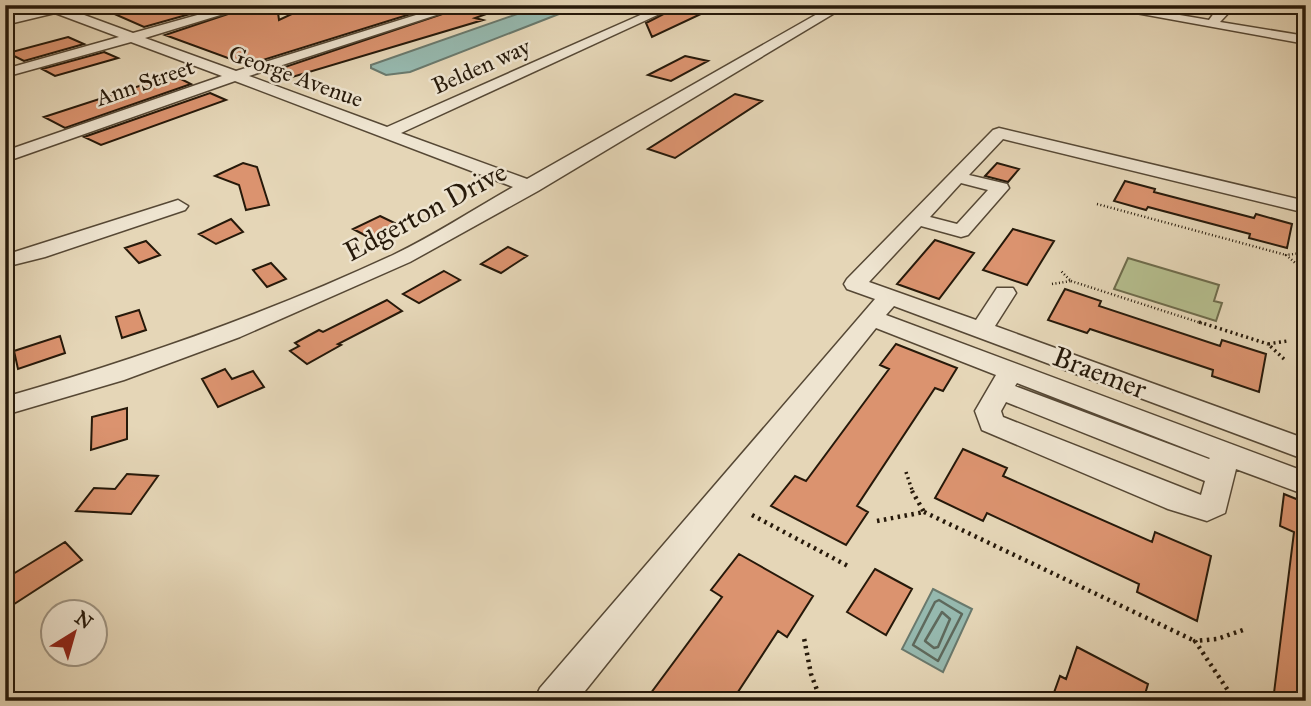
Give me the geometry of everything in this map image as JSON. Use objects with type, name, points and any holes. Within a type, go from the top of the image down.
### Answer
[{"type":"street","points":[[5,73],[247,5]]},
{"type":"street","name":"Ann Street","points":[[5,157],[232,77],[461,5]]},
{"type":"street","name":"Belden way","points":[[385,134],[673,5]]},
{"type":"street","name":"Edgerton Drive","points":[[5,406],[115,374],[328,293],[403,258],[531,187],[842,5]]},
{"type":"street","points":[[1098,5],[1306,40]]},
{"type":"street","points":[[1212,24],[1225,5],[1230,5]]},
{"type":"street","points":[[1281,5],[1306,11]]},
{"type":"street","points":[[5,21],[58,6]]},
{"type":"street","name":"George Avenue","points":[[58,6],[129,38],[531,187]]},
{"type":"street","points":[[1306,207],[999,133],[855,285],[880,307],[981,330],[1306,450]]},
{"type":"street","points":[[1077,176],[1089,155]]},
{"type":"street","points":[[917,219],[961,231],[1000,188],[957,177]]},
{"type":"street","points":[[5,261],[38,253],[178,206]]},
{"type":"street","points":[[981,330],[1005,293]]},
{"type":"street","points":[[553,701],[880,307]]},
{"type":"street","name":"Braemer","points":[[880,307],[1006,380],[1223,464]]},
{"type":"street","points":[[1006,380],[988,411],[992,423],[1179,501],[1207,509],[1214,505],[1223,464],[1306,484]]},
{"type":"path","points":[[1097,204],[1286,255],[1303,253]]},
{"type":"path","points":[[1286,255],[1300,267]]},
{"type":"path","points":[[1060,270],[1070,281]]},
{"type":"path","points":[[1052,284],[1070,281],[1268,344],[1284,359]]},
{"type":"path","points":[[1268,344],[1287,341]]},
{"type":"path","points":[[906,472],[914,496],[924,512],[1195,641],[1217,639],[1246,628]]},
{"type":"path","points":[[877,521],[924,512]]},
{"type":"path","points":[[752,515],[848,566]]},
{"type":"path","points":[[803,701],[822,699],[811,674],[804,638]]},
{"type":"path","points":[[1195,641],[1235,701]]},
{"type":"green space","points":[[1128,258],[1219,285],[1214,301],[1222,303],[1216,321],[1114,289]]},
{"type":"water","points":[[543,5],[582,5],[410,72],[386,75],[371,68],[371,65]]},
{"type":"water","points":[[933,589],[972,609],[943,672],[902,649]]},
{"type":"building","points":[[94,5],[222,5],[144,27]]},
{"type":"building","points":[[255,5],[277,5],[279,20],[311,5],[365,5],[388,12],[410,5],[430,8],[253,63],[243,59],[236,61],[165,35]]},
{"type":"building","points":[[469,5],[503,5],[503,8],[475,18],[483,20],[289,78],[273,71]]},
{"type":"building","points":[[681,5],[720,5],[652,37],[646,23]]},
{"type":"building","points":[[68,37],[84,44],[24,61],[8,53]]},
{"type":"building","points":[[104,52],[118,58],[55,76],[42,69]]},
{"type":"building","points":[[685,56],[708,61],[671,81],[648,75]]},
{"type":"building","points":[[173,75],[191,84],[65,128],[44,117]]},
{"type":"building","points":[[210,93],[226,100],[101,145],[84,137]]},
{"type":"building","points":[[735,94],[762,101],[675,158],[648,149]]},
{"type":"building","points":[[243,163],[257,167],[269,205],[246,210],[239,185],[215,176]]},
{"type":"building","points":[[997,163],[1019,169],[1008,182],[985,176]]},
{"type":"building","points":[[1125,181],[1155,189],[1154,192],[1254,218],[1256,214],[1292,224],[1287,248],[1249,238],[1250,234],[1148,207],[1146,210],[1114,201]]},
{"type":"building","points":[[380,216],[401,226],[374,240],[353,229]]},
{"type":"building","points":[[231,219],[243,232],[216,244],[199,234]]},
{"type":"building","points":[[1013,229],[1054,241],[1027,285],[983,270]]},
{"type":"building","points":[[935,240],[974,253],[939,299],[897,284]]},
{"type":"building","points":[[146,241],[160,255],[139,263],[125,248]]},
{"type":"building","points":[[508,247],[527,256],[501,273],[481,264]]},
{"type":"building","points":[[271,263],[286,279],[267,287],[253,270]]},
{"type":"building","points":[[444,271],[460,280],[419,303],[403,294]]},
{"type":"building","points":[[1065,289],[1101,301],[1099,306],[1220,346],[1222,340],[1266,354],[1259,392],[1212,376],[1213,370],[1090,329],[1087,333],[1048,320]]},
{"type":"building","points":[[387,300],[402,311],[338,344],[341,345],[307,364],[290,351],[299,346],[295,343],[319,330],[323,332]]},
{"type":"building","points":[[139,310],[146,330],[122,338],[116,317]]},
{"type":"building","points":[[60,336],[65,353],[18,369],[14,351]]},
{"type":"building","points":[[896,344],[957,368],[943,391],[935,388],[857,506],[868,512],[846,545],[771,506],[795,476],[806,481],[889,369],[880,365]]},
{"type":"building","points":[[225,369],[232,379],[253,371],[264,387],[218,407],[202,379]]},
{"type":"building","points":[[127,408],[127,439],[91,450],[92,417]]},
{"type":"building","points":[[963,449],[1007,468],[1003,476],[1152,542],[1155,532],[1211,556],[1197,621],[1137,592],[1139,584],[987,513],[983,521],[935,498]]},
{"type":"building","points":[[127,474],[158,476],[131,514],[76,511],[94,488],[115,489]]},
{"type":"building","points":[[1284,494],[1306,503],[1306,701],[1273,701],[1294,532],[1280,526]]},
{"type":"building","points":[[65,542],[82,560],[5,610],[5,579]]},
{"type":"building","points":[[739,554],[813,596],[787,637],[778,631],[732,701],[645,701],[722,597],[711,590]]},
{"type":"building","points":[[875,569],[912,589],[886,635],[847,612]]},
{"type":"building","points":[[1077,647],[1148,684],[1143,701],[1051,701],[1060,676],[1066,679]]}]
